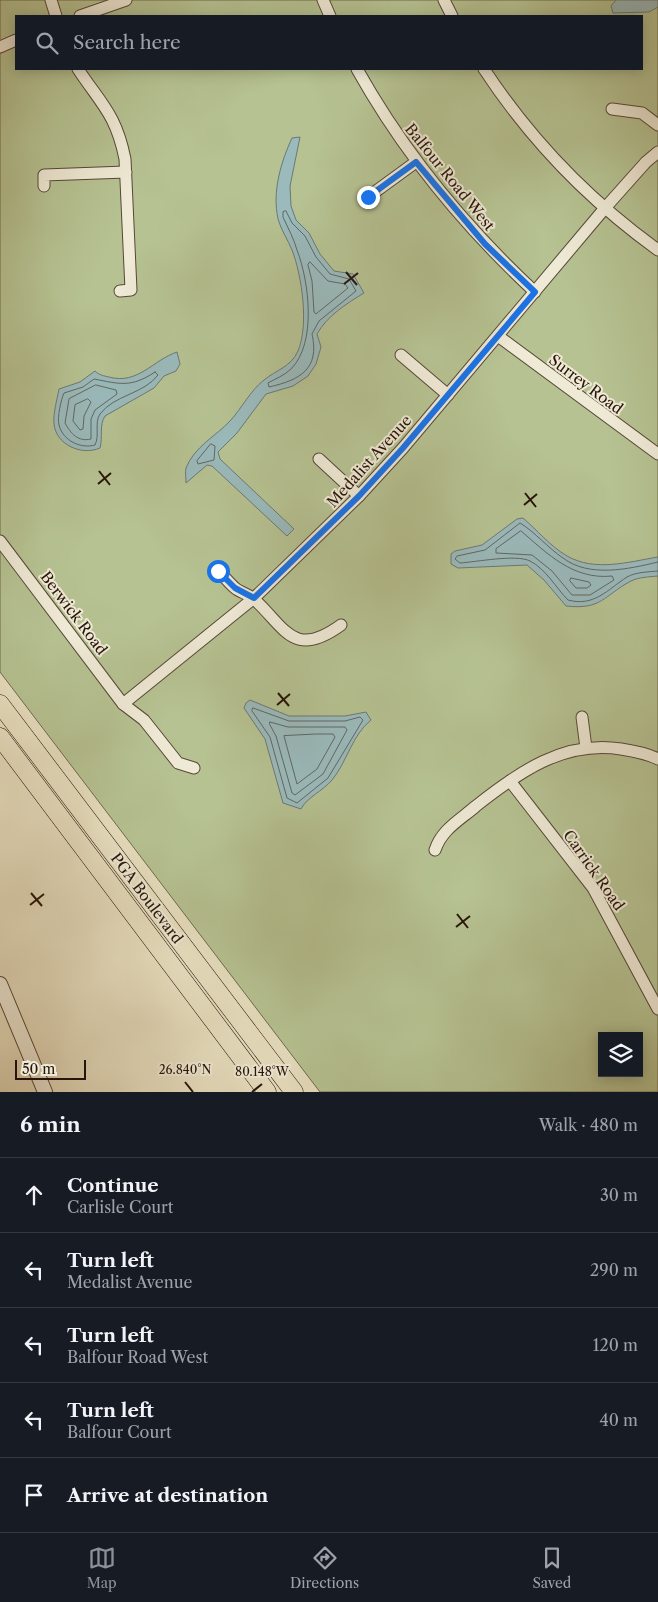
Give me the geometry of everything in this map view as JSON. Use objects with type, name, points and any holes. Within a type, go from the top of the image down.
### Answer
[{"type":"main road","name":"PGA Boulevard","points":[[0,704],[294,1092]]},
{"type":"main road","name":"PGA Boulevard","points":[[0,737],[267,1092]]},
{"type":"street","points":[[51,0],[56,15]]},
{"type":"street","points":[[83,15],[126,0]]},
{"type":"street","points":[[323,0],[330,15]]},
{"type":"street","points":[[444,0],[452,15]]},
{"type":"street","points":[[0,47],[15,40]]},
{"type":"street","points":[[79,70],[109,111],[122,142],[126,172],[131,290],[120,291]]},
{"type":"street","name":"Balfour Road West","points":[[358,70],[416,162],[485,244],[535,292]]},
{"type":"street","points":[[485,70],[536,137],[605,208],[658,250]]},
{"type":"street","points":[[612,109],[642,112],[658,125]]},
{"type":"street","name":"Medalist Avenue","points":[[123,704],[254,598],[359,496],[448,395],[605,208],[646,162],[658,152]]},
{"type":"street","points":[[368,197],[416,162]]},
{"type":"street","points":[[44,186],[44,175],[126,172]]},
{"type":"street","name":"Surrey Road","points":[[498,336],[658,454]]},
{"type":"street","points":[[402,355],[448,395]]},
{"type":"street","points":[[319,459],[359,496]]},
{"type":"street","name":"Berwick Road","points":[[0,541],[123,704],[144,720],[178,763],[194,768]]},
{"type":"street","points":[[218,571],[235,588],[254,598],[282,631],[294,638],[316,639],[340,625]]},
{"type":"street","points":[[582,717],[586,748]]},
{"type":"street","points":[[435,850],[440,836],[510,781],[537,763],[570,751],[586,748],[630,750],[658,758]]},
{"type":"street","name":"Carrick Road","points":[[510,781],[593,888],[658,1009]]},
{"type":"street","points":[[0,984],[44,1092]]},
{"type":"green space","points":[[0,0],[658,0],[658,1092],[320,1092],[0,672]]},
{"type":"water","points":[[616,0],[658,0],[658,7],[649,12],[613,13],[611,6]]},
{"type":"water","points":[[300,137],[290,186],[291,206],[296,220],[309,233],[320,254],[334,271],[353,274],[364,293],[338,311],[321,328],[317,334],[321,347],[316,364],[308,376],[293,386],[266,394],[237,433],[218,452],[220,459],[294,529],[287,536],[212,466],[207,465],[186,483],[186,468],[194,454],[230,421],[254,389],[287,365],[298,351],[303,328],[303,300],[296,261],[278,219],[276,198],[281,167],[288,147],[292,138]]},
{"type":"water","points":[[177,352],[180,364],[176,371],[164,376],[154,388],[105,416],[102,423],[100,448],[85,451],[71,447],[60,438],[54,424],[59,389],[80,382],[95,371],[109,377],[128,378],[137,375]]},
{"type":"water","points":[[523,518],[555,548],[578,561],[600,565],[658,557],[658,576],[631,581],[602,601],[578,607],[566,606],[544,580],[527,565],[458,568],[451,564],[451,554],[455,551],[482,545],[517,519]]},
{"type":"water","points":[[250,700],[289,716],[345,716],[366,712],[371,720],[359,733],[332,780],[307,801],[301,809],[283,803],[265,739],[244,708]]},
{"type":"route","points":[[218,571],[235,588],[254,598],[306,550],[359,496],[403,448],[535,292],[485,244],[456,212],[416,162],[368,197]]}]
